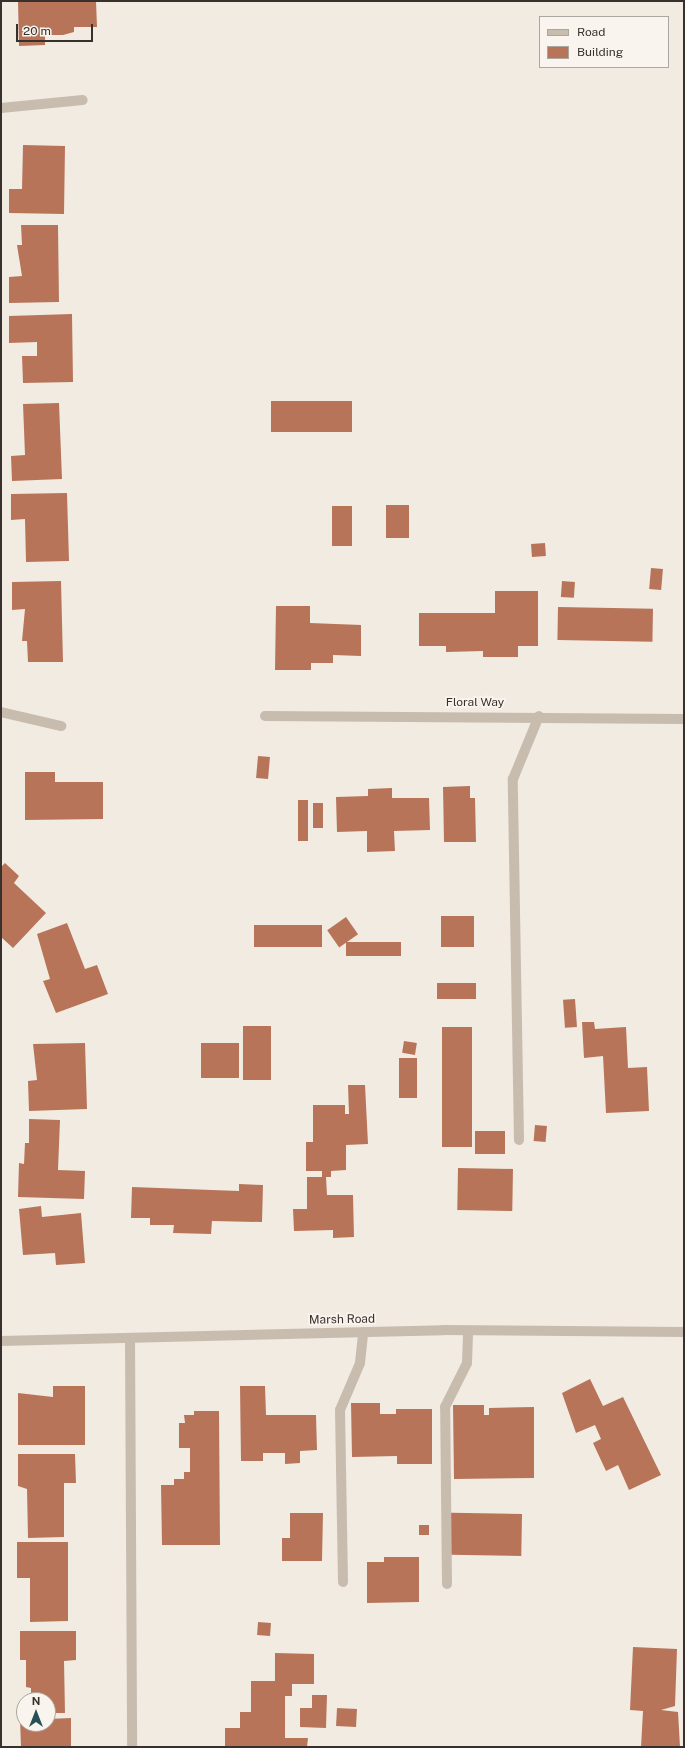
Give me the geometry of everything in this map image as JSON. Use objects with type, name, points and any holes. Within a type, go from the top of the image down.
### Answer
[{"type":"street","points":[[1,108],[83,100]]},
{"type":"street","points":[[1,712],[61,726]]},
{"type":"street","name":"Floral Way","points":[[265,716],[539,716],[684,719]]},
{"type":"street","points":[[519,1140],[513,779],[539,716]]},
{"type":"street","points":[[446,1584],[445,1407],[467,1363],[468,1331]]},
{"type":"street","points":[[343,1582],[340,1410],[360,1363],[363,1332]]},
{"type":"street","name":"Marsh Road","points":[[1,1340],[363,1332],[684,1332]]},
{"type":"street","points":[[130,1338],[132,1747]]},
{"type":"building","points":[[18,1],[96,1],[97,27],[74,27],[74,32],[63,35],[45,35],[45,45],[19,46]]},
{"type":"building","points":[[23,145],[65,146],[64,214],[9,213],[9,189],[22,189]]},
{"type":"building","points":[[21,225],[58,225],[59,302],[9,303],[9,277],[22,276],[17,245],[22,245]]},
{"type":"building","points":[[72,314],[73,382],[23,383],[22,356],[37,356],[37,342],[9,343],[9,316]]},
{"type":"building","points":[[271,401],[352,401],[352,432],[271,432]]},
{"type":"building","points":[[59,403],[62,479],[12,481],[11,456],[25,455],[23,404]]},
{"type":"building","points":[[67,493],[69,561],[26,562],[25,519],[11,520],[11,494]]},
{"type":"building","points":[[386,505],[409,505],[409,538],[386,538]]},
{"type":"building","points":[[332,506],[352,506],[352,546],[332,546]]},
{"type":"building","points":[[545,543],[546,556],[532,557],[531,544]]},
{"type":"building","points":[[651,568],[663,569],[661,590],[649,589]]},
{"type":"building","points":[[61,581],[63,662],[28,662],[27,641],[22,641],[25,609],[12,610],[12,582]]},
{"type":"building","points":[[562,581],[575,582],[574,598],[561,597]]},
{"type":"building","points":[[495,591],[538,591],[538,646],[518,646],[518,657],[483,657],[483,651],[446,652],[446,646],[419,646],[419,613],[495,613]]},
{"type":"building","points":[[276,606],[310,606],[310,623],[361,625],[361,656],[333,655],[333,663],[311,663],[311,670],[275,670]]},
{"type":"building","points":[[558,607],[653,609],[652,642],[557,640]]},
{"type":"building","points":[[258,756],[270,757],[268,779],[256,778]]},
{"type":"building","points":[[25,772],[55,772],[55,782],[103,782],[103,819],[25,820]]},
{"type":"building","points":[[470,786],[470,798],[475,798],[476,842],[444,842],[443,787]]},
{"type":"building","points":[[392,788],[392,798],[429,798],[430,830],[394,831],[395,851],[367,852],[367,831],[337,832],[336,797],[368,796],[368,789]]},
{"type":"building","points":[[298,800],[308,800],[308,841],[298,841]]},
{"type":"building","points":[[313,803],[323,803],[323,828],[313,828]]},
{"type":"building","points":[[5,863],[19,876],[14,883],[46,913],[13,948],[1,937],[1,867]]},
{"type":"building","points":[[441,916],[474,916],[474,947],[441,947]]},
{"type":"building","points":[[346,917],[358,934],[339,947],[327,930]]},
{"type":"building","points":[[67,923],[85,969],[97,965],[108,994],[56,1013],[43,981],[50,979],[37,934]]},
{"type":"building","points":[[254,925],[322,925],[322,947],[254,947]]},
{"type":"building","points":[[346,942],[401,942],[401,956],[346,956]]},
{"type":"building","points":[[437,983],[476,983],[476,999],[437,999]]},
{"type":"building","points":[[575,999],[577,1027],[565,1028],[563,1000]]},
{"type":"building","points":[[582,1022],[594,1022],[595,1029],[626,1027],[628,1068],[647,1067],[649,1111],[606,1113],[603,1056],[584,1058]]},
{"type":"building","points":[[243,1026],[271,1026],[271,1080],[243,1080]]},
{"type":"building","points":[[442,1027],[472,1027],[472,1147],[442,1147]]},
{"type":"building","points":[[404,1041],[417,1043],[415,1055],[402,1053]]},
{"type":"building","points":[[85,1043],[87,1109],[29,1111],[28,1081],[37,1080],[33,1044]]},
{"type":"building","points":[[201,1043],[239,1043],[239,1078],[201,1078]]},
{"type":"building","points":[[399,1058],[417,1058],[417,1098],[399,1098]]},
{"type":"building","points":[[348,1085],[365,1085],[368,1144],[346,1145],[346,1170],[331,1171],[331,1177],[326,1177],[327,1195],[353,1195],[354,1237],[333,1238],[333,1230],[294,1231],[293,1209],[307,1209],[307,1177],[322,1177],[322,1171],[306,1171],[306,1142],[313,1142],[313,1105],[345,1105],[345,1114],[349,1114]]},
{"type":"building","points":[[29,1119],[60,1120],[58,1170],[85,1171],[84,1199],[18,1197],[19,1163],[24,1164],[25,1143],[29,1143]]},
{"type":"building","points":[[535,1125],[547,1126],[546,1142],[534,1141]]},
{"type":"building","points":[[475,1131],[505,1131],[505,1154],[475,1154]]},
{"type":"building","points":[[458,1168],[513,1169],[512,1211],[457,1210]]},
{"type":"building","points":[[239,1184],[263,1185],[262,1222],[212,1221],[211,1234],[173,1233],[174,1225],[150,1225],[150,1218],[131,1218],[132,1187],[239,1191]]},
{"type":"building","points":[[41,1206],[42,1217],[81,1213],[85,1263],[56,1265],[55,1253],[23,1255],[19,1209]]},
{"type":"building","points":[[590,1379],[603,1406],[623,1397],[661,1475],[629,1490],[618,1465],[606,1471],[593,1443],[601,1439],[595,1425],[576,1433],[562,1393]]},
{"type":"building","points":[[53,1386],[85,1386],[85,1445],[18,1445],[18,1393],[53,1397]]},
{"type":"building","points":[[240,1386],[265,1386],[266,1415],[316,1415],[317,1450],[300,1451],[300,1463],[285,1464],[285,1453],[263,1453],[263,1461],[241,1461]]},
{"type":"building","points":[[351,1403],[380,1403],[380,1414],[396,1414],[396,1409],[432,1409],[432,1464],[397,1464],[397,1456],[352,1457]]},
{"type":"building","points":[[453,1405],[484,1405],[484,1415],[489,1415],[489,1408],[534,1407],[534,1478],[454,1479]]},
{"type":"building","points":[[194,1411],[219,1411],[220,1545],[162,1545],[161,1485],[174,1485],[174,1479],[184,1479],[184,1472],[190,1472],[190,1448],[179,1448],[179,1423],[185,1423],[184,1415],[194,1415]]},
{"type":"building","points":[[18,1454],[75,1454],[76,1483],[64,1483],[64,1537],[28,1538],[27,1489],[18,1486]]},
{"type":"building","points":[[290,1513],[323,1513],[322,1561],[282,1561],[282,1538],[290,1538]]},
{"type":"building","points":[[451,1513],[522,1514],[521,1556],[450,1555]]},
{"type":"building","points":[[419,1525],[429,1525],[429,1535],[419,1535]]},
{"type":"building","points":[[17,1542],[68,1542],[68,1621],[30,1622],[30,1578],[17,1578]]},
{"type":"building","points":[[384,1557],[419,1557],[419,1602],[367,1603],[367,1562],[384,1562]]},
{"type":"building","points":[[258,1622],[271,1623],[270,1636],[257,1635]]},
{"type":"building","points":[[20,1631],[76,1631],[76,1660],[64,1661],[65,1713],[56,1713],[56,1692],[31,1692],[31,1688],[26,1687],[26,1660],[20,1660]]},
{"type":"building","points":[[633,1647],[677,1649],[675,1706],[661,1710],[678,1712],[680,1747],[641,1747],[643,1711],[630,1710]]},
{"type":"building","points":[[275,1653],[314,1654],[314,1684],[292,1684],[292,1696],[285,1696],[285,1738],[308,1738],[307,1747],[225,1747],[225,1728],[240,1728],[240,1712],[251,1712],[251,1681],[275,1681]]},
{"type":"building","points":[[312,1695],[327,1695],[326,1728],[300,1727],[300,1708],[312,1708]]},
{"type":"building","points":[[337,1708],[357,1709],[356,1727],[336,1726]]},
{"type":"building","points":[[71,1718],[71,1747],[21,1747],[20,1732],[56,1732],[56,1719]]}]
